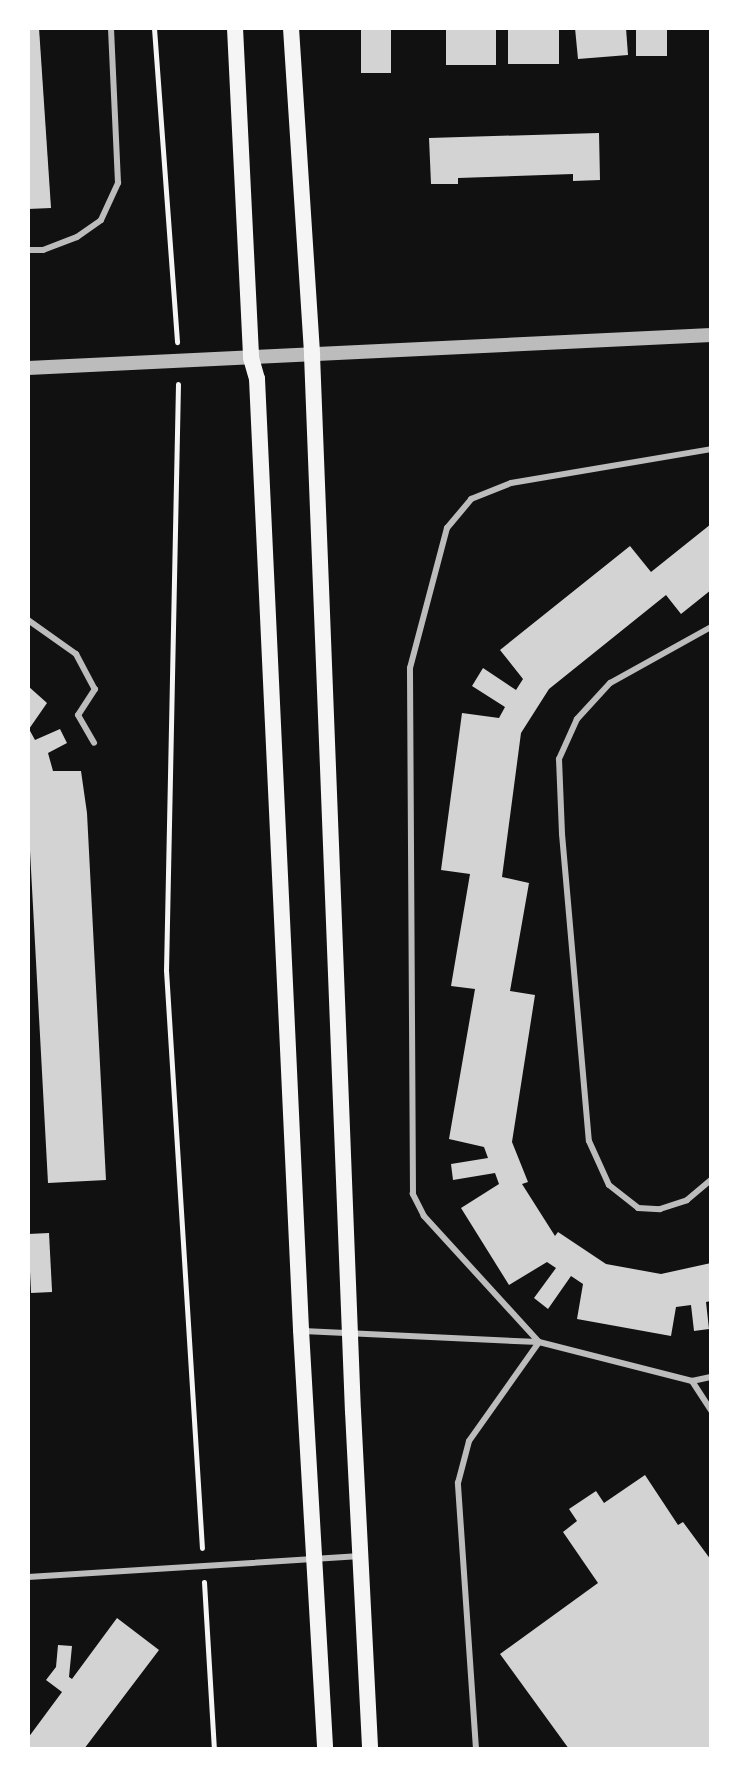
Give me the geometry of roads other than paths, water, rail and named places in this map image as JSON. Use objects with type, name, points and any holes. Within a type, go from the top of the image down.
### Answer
[{"type":"main road","points":[[235,28],[251,358],[257,379],[301,1330],[325,1749]]},
{"type":"main road","points":[[291,28],[312,355],[370,1749]]},
{"type":"street","points":[[28,368],[711,335]]},
{"type":"lane","points":[[28,250],[43,250],[77,237],[101,220],[118,183],[111,28]]},
{"type":"lane","points":[[539,1342],[424,1216],[413,1194],[410,668],[447,528],[471,499],[511,483],[711,449]]},
{"type":"lane","points":[[28,620],[76,654],[95,689],[78,715],[94,743]]},
{"type":"lane","points":[[711,627],[610,683],[577,719],[559,759],[562,834],[589,1141],[609,1185],[638,1208],[660,1209],[687,1200],[711,1180]]},
{"type":"lane","points":[[301,1330],[352,1335],[539,1342],[692,1381],[711,1377]]},
{"type":"lane","points":[[476,1749],[458,1483],[469,1441],[539,1342]]},
{"type":"lane","points":[[692,1381],[711,1410]]},
{"type":"lane","points":[[28,1577],[313,1556],[362,1556]]}]
